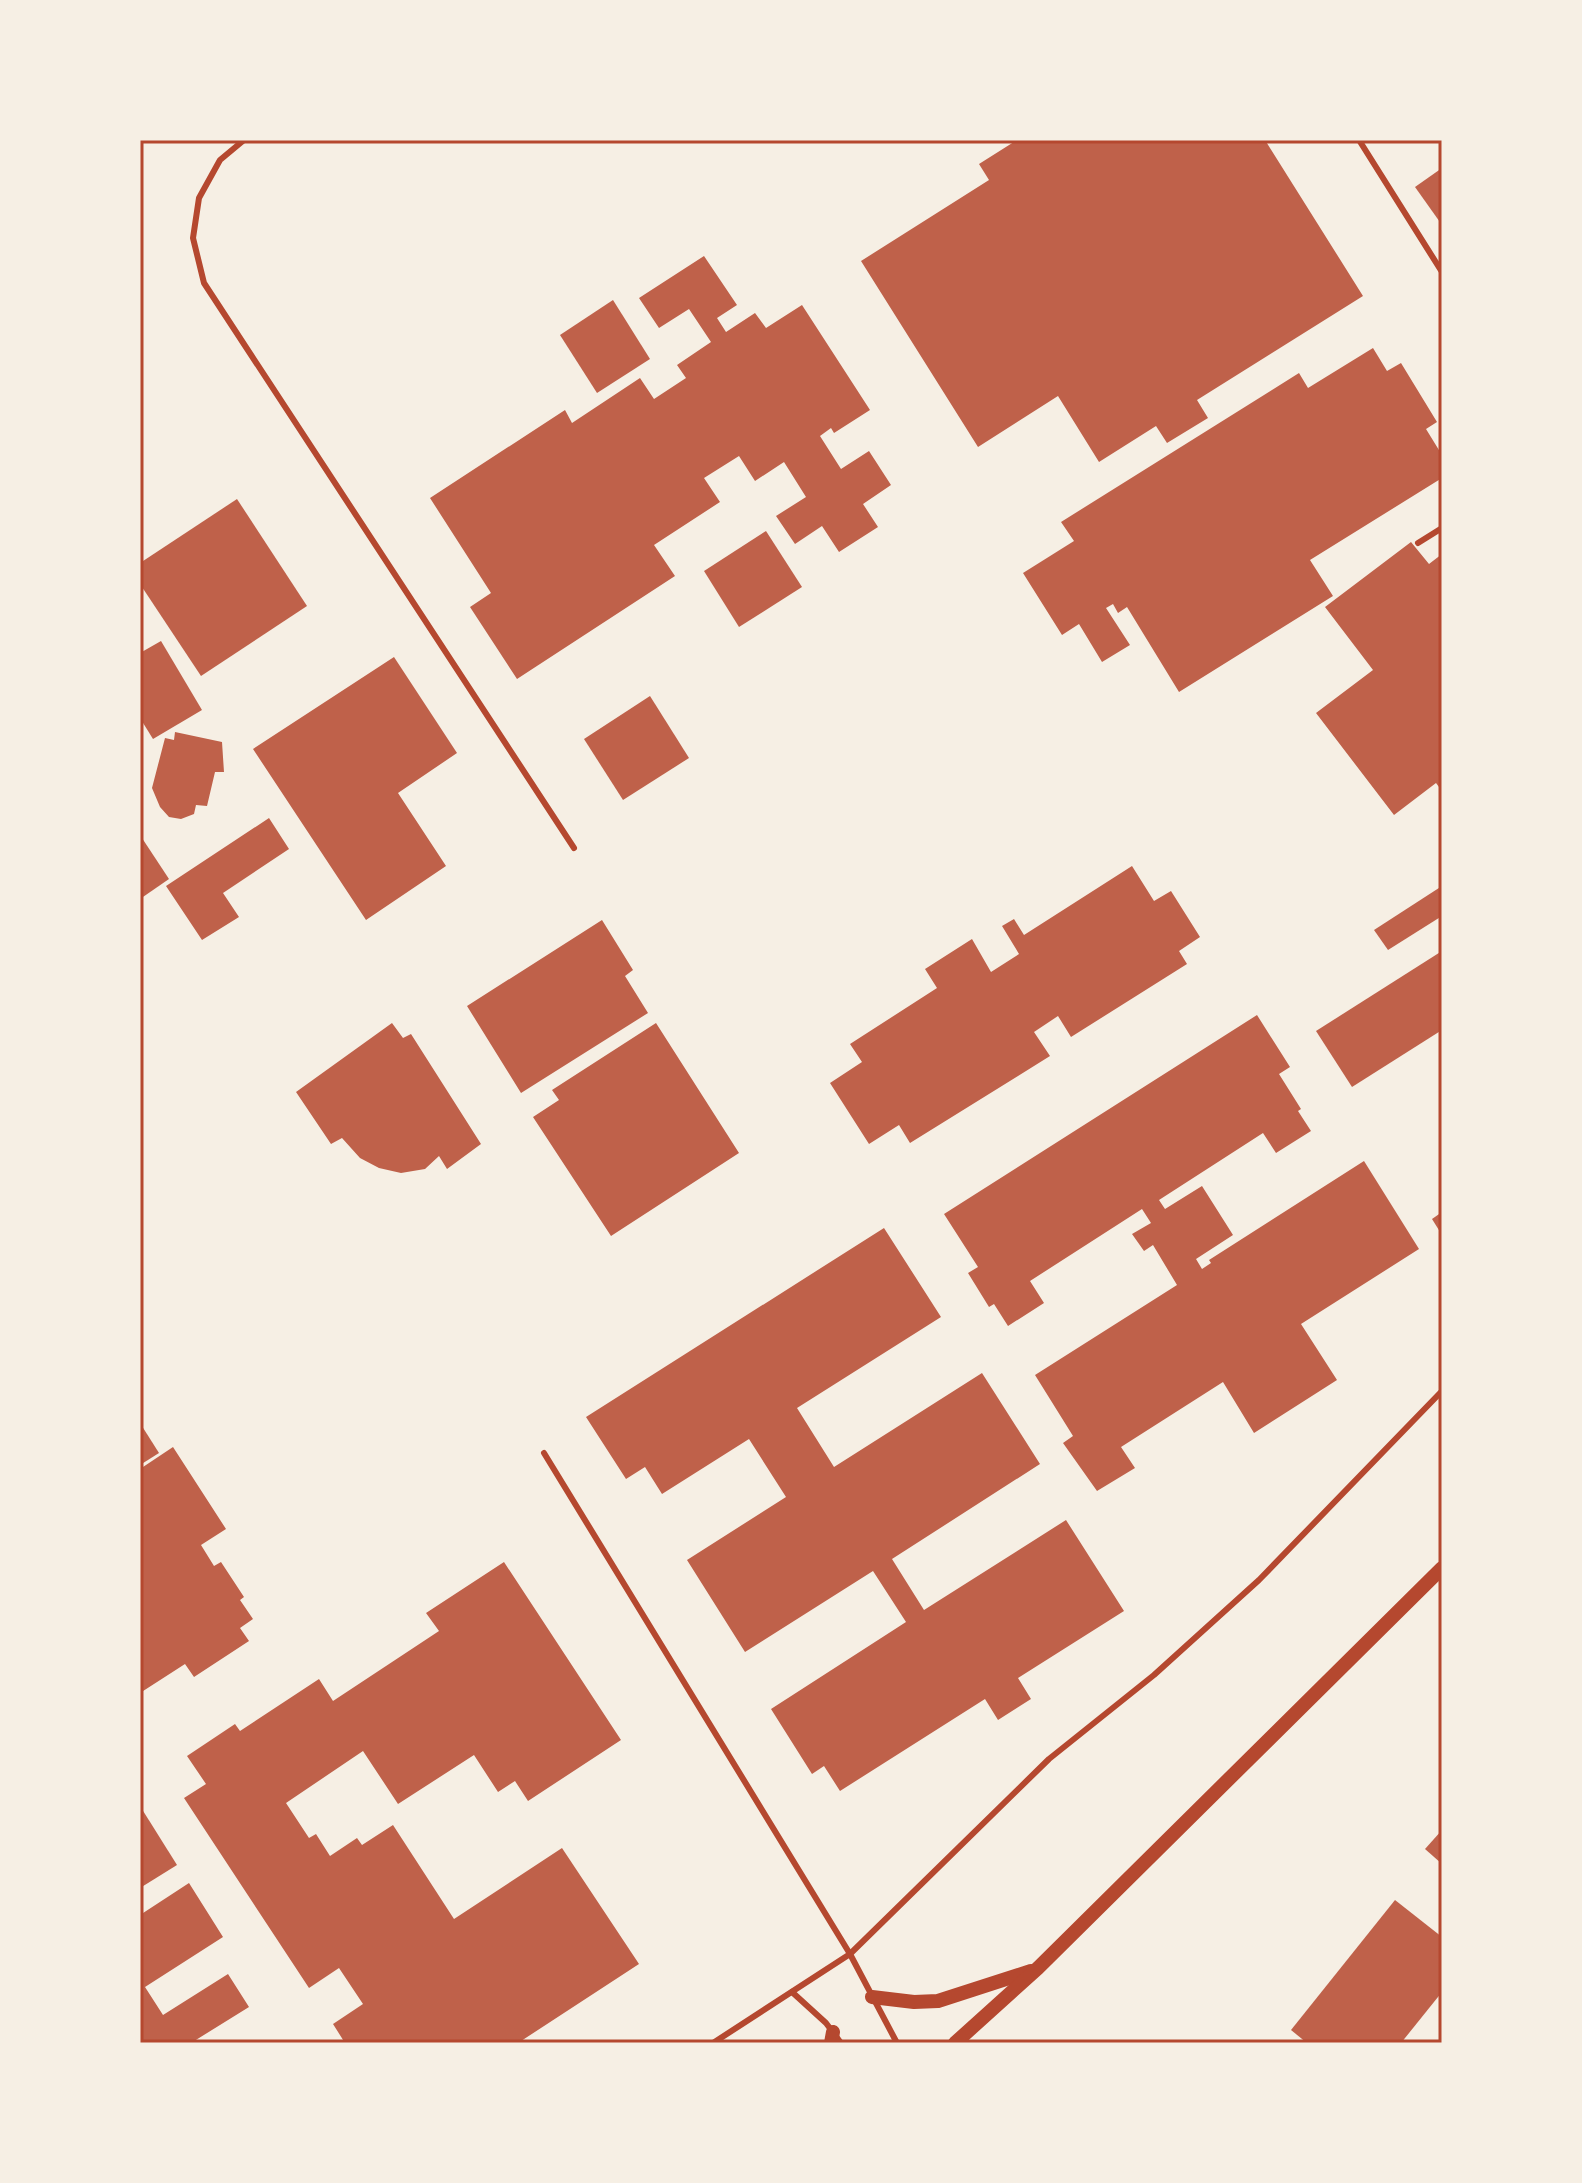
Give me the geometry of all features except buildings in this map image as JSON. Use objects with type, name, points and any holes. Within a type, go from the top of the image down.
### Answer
[{"type":"street","points":[[955,2043],[1038,1968],[1442,1568]]},
{"type":"street","points":[[872,1997],[914,2002],[938,2001],[1038,1968]]},
{"type":"lane","points":[[244,140],[220,160],[199,198],[193,238],[204,283],[574,848]]},
{"type":"lane","points":[[1359,140],[1442,272]]},
{"type":"lane","points":[[1418,543],[1442,528]]},
{"type":"lane","points":[[713,2043],[850,1954],[1049,1759],[1154,1675],[1259,1580],[1442,1391]]},
{"type":"lane","points":[[544,1453],[850,1954],[897,2043]]},
{"type":"lane","points":[[792,1992],[835,2039]]}]
